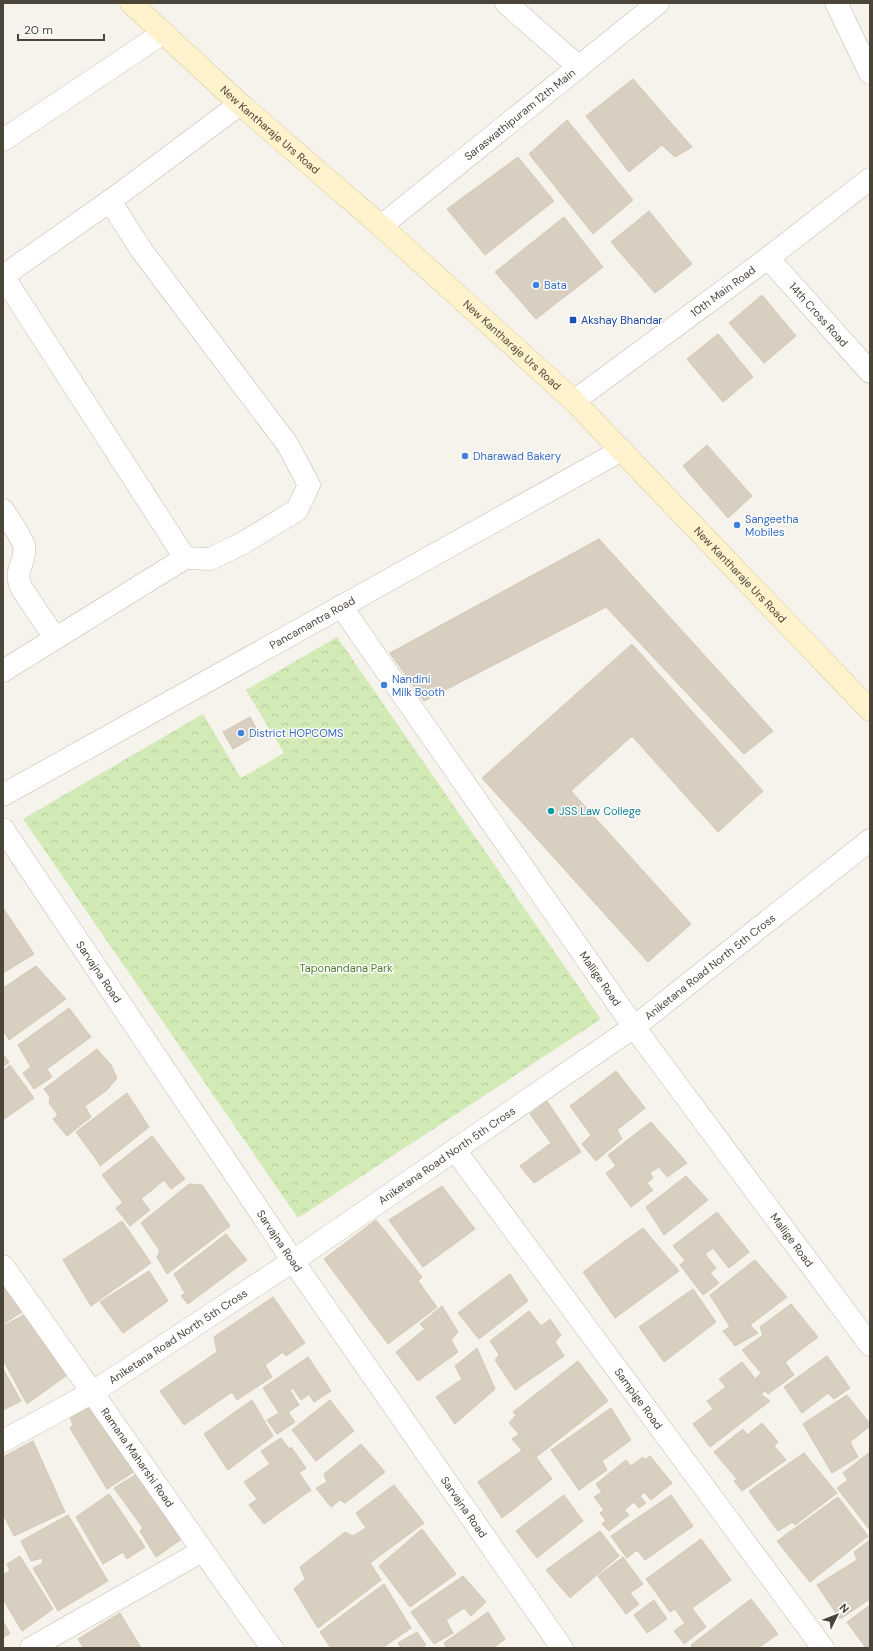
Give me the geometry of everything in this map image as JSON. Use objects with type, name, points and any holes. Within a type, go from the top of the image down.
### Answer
[{"type":"main road","name":"New Kantharaje Urs Road","points":[[131,3],[240,104],[381,226],[574,401],[870,710]]},
{"type":"street","points":[[506,3],[579,67]]},
{"type":"street","name":"Saraswathipuram 12th Main","points":[[381,226],[658,3]]},
{"type":"street","points":[[836,3],[870,73]]},
{"type":"street","points":[[3,140],[164,33]]},
{"type":"street","points":[[184,558],[3,276],[110,202],[240,104]]},
{"type":"street","name":"10th Main Road","points":[[574,401],[768,258],[870,179]]},
{"type":"street","points":[[3,671],[184,558],[210,559],[243,543],[297,510],[309,486],[288,446],[142,251],[110,202]]},
{"type":"street","name":"14th Cross Road","points":[[768,258],[870,372]]},
{"type":"street","name":"Pancamantra Road","points":[[6,788],[341,606],[622,450]]},
{"type":"street","points":[[3,510],[24,545],[24,554],[18,571],[18,581],[55,638]]},
{"type":"street","name":"Mallige Road","points":[[341,606],[634,1027],[870,1345]]},
{"type":"street","name":"Sarvajna Road","points":[[3,829],[293,1261],[562,1648]]},
{"type":"street","name":"Aniketana Road North 5th Cross","points":[[3,1441],[93,1392],[293,1261],[634,1027],[870,840]]},
{"type":"street","name":"Sampige Road","points":[[455,1150],[823,1648]]},
{"type":"street","name":"Ramana Maharshi Road","points":[[3,1266],[93,1392],[202,1551],[272,1648]]},
{"type":"street","points":[[31,1648],[202,1551]]},
{"type":"green space","name":"Taponandana Park","points":[[337,637],[601,1019],[298,1218],[23,819],[203,714],[241,778],[284,753],[246,690]]},
{"type":"building","points":[[633,79],[692,147],[675,157],[662,145],[629,172],[586,116]]},
{"type":"building","points":[[567,120],[633,200],[593,234],[529,154]]},
{"type":"building","points":[[518,157],[554,201],[485,255],[447,209]]},
{"type":"building","points":[[649,211],[692,264],[655,293],[611,242]]},
{"type":"building","points":[[564,217],[603,267],[536,319],[495,272]]},
{"type":"building","points":[[762,295],[796,336],[764,363],[729,323]]},
{"type":"building","points":[[718,334],[753,377],[723,402],[687,359]]},
{"type":"building","points":[[707,445],[752,496],[728,518],[683,466]]},
{"type":"building","points":[[599,539],[773,731],[744,754],[606,607],[424,701],[390,653]]},
{"type":"building","name":"JSS Law College","points":[[632,644],[763,791],[718,832],[632,736],[571,791],[691,924],[648,962],[482,778]]},
{"type":"building","name":"District HOPCOMS","points":[[250,717],[259,734],[233,749],[223,732]]},
{"type":"building","points":[[3,908],[34,954],[3,973]]},
{"type":"building","points":[[36,966],[66,999],[9,1040],[3,1030],[3,988]]},
{"type":"building","points":[[69,1008],[91,1037],[47,1069],[52,1077],[34,1089],[23,1073],[31,1067],[18,1045]]},
{"type":"building","points":[[97,1049],[111,1065],[117,1078],[107,1090],[85,1106],[91,1117],[67,1136],[53,1119],[58,1115],[49,1103],[50,1097],[44,1089]]},
{"type":"building","points":[[3,1054],[9,1062],[3,1067]]},
{"type":"building","points":[[10,1065],[34,1098],[3,1120],[3,1071]]},
{"type":"building","points":[[616,1071],[645,1108],[617,1130],[622,1139],[596,1161],[582,1144],[591,1135],[570,1106]]},
{"type":"building","points":[[127,1093],[149,1127],[100,1166],[76,1132]]},
{"type":"building","points":[[547,1101],[581,1152],[534,1183],[520,1166],[551,1143],[530,1114]]},
{"type":"building","points":[[651,1122],[687,1163],[667,1177],[659,1167],[650,1173],[653,1178],[647,1183],[653,1190],[631,1207],[606,1173],[616,1166],[608,1155]]},
{"type":"building","points":[[152,1136],[185,1179],[171,1189],[164,1180],[141,1199],[150,1210],[130,1226],[116,1208],[123,1203],[102,1175]]},
{"type":"building","points":[[686,1176],[708,1200],[664,1235],[646,1207]]},
{"type":"building","points":[[189,1184],[202,1185],[230,1226],[167,1274],[157,1257],[160,1251],[141,1223]]},
{"type":"building","points":[[442,1186],[475,1229],[423,1267],[389,1220]]},
{"type":"building","points":[[717,1212],[749,1252],[729,1268],[713,1248],[705,1254],[716,1268],[710,1273],[719,1283],[703,1295],[680,1265],[685,1260],[673,1246]]},
{"type":"building","points":[[376,1220],[422,1277],[418,1281],[437,1307],[388,1344],[324,1259]]},
{"type":"building","points":[[122,1221],[151,1263],[91,1306],[63,1260]]},
{"type":"building","points":[[643,1228],[679,1271],[615,1318],[583,1272]]},
{"type":"building","points":[[226,1234],[247,1260],[188,1304],[181,1296],[185,1293],[174,1274]]},
{"type":"building","points":[[755,1260],[787,1297],[750,1325],[758,1333],[735,1346],[723,1331],[730,1327],[710,1295]]},
{"type":"building","points":[[149,1271],[168,1301],[123,1333],[100,1302]]},
{"type":"building","points":[[510,1274],[528,1301],[479,1339],[458,1313]]},
{"type":"building","points":[[3,1281],[22,1312],[3,1324]]},
{"type":"building","points":[[693,1289],[716,1322],[664,1362],[639,1327]]},
{"type":"building","points":[[273,1297],[305,1343],[286,1356],[283,1352],[265,1365],[272,1377],[237,1400],[232,1392],[184,1425],[160,1391],[217,1352],[214,1337]]},
{"type":"building","points":[[791,1304],[818,1337],[785,1362],[794,1375],[768,1394],[755,1379],[761,1373],[742,1350],[763,1335],[760,1327]]},
{"type":"building","points":[[442,1306],[458,1332],[451,1340],[458,1352],[418,1381],[396,1352],[425,1329],[420,1324]]},
{"type":"building","points":[[529,1311],[541,1326],[550,1319],[561,1335],[555,1342],[564,1356],[515,1390],[495,1360],[499,1355],[490,1341]]},
{"type":"building","points":[[26,1314],[67,1375],[27,1404],[3,1360],[3,1326]]},
{"type":"building","points":[[477,1348],[495,1389],[455,1424],[436,1397],[462,1379],[455,1366]]},
{"type":"building","points":[[827,1356],[850,1388],[834,1399],[828,1393],[802,1413],[784,1387]]},
{"type":"building","points":[[308,1357],[331,1391],[314,1402],[309,1394],[301,1400],[293,1388],[290,1390],[299,1405],[288,1412],[295,1422],[277,1434],[267,1420],[279,1413],[263,1388]]},
{"type":"building","points":[[578,1361],[608,1401],[531,1461],[512,1439],[519,1434],[509,1423],[516,1415],[513,1412]]},
{"type":"building","points":[[742,1362],[765,1391],[761,1394],[770,1401],[710,1447],[693,1424],[713,1409],[707,1401],[726,1387],[719,1379]]},
{"type":"building","points":[[3,1369],[21,1401],[3,1410]]},
{"type":"building","points":[[847,1395],[870,1426],[850,1442],[858,1457],[832,1473],[803,1424]]},
{"type":"building","points":[[252,1400],[273,1436],[228,1470],[204,1434]]},
{"type":"building","points":[[330,1400],[354,1431],[316,1461],[292,1430]]},
{"type":"building","points":[[90,1402],[135,1471],[107,1489],[70,1428],[73,1425],[69,1415]]},
{"type":"building","points":[[611,1408],[631,1440],[602,1461],[607,1470],[579,1490],[551,1450]]},
{"type":"building","points":[[762,1423],[778,1442],[774,1446],[786,1460],[742,1491],[734,1481],[737,1479],[714,1452],[743,1429],[747,1435]]},
{"type":"building","points":[[281,1438],[289,1449],[291,1447],[306,1468],[299,1473],[311,1490],[264,1524],[249,1505],[257,1499],[244,1482],[270,1464],[261,1451]]},
{"type":"building","points":[[33,1441],[65,1512],[14,1536],[3,1514],[3,1457]]},
{"type":"building","points":[[361,1444],[385,1472],[345,1503],[340,1500],[331,1507],[316,1488],[327,1482],[324,1474]]},
{"type":"building","points":[[528,1446],[552,1479],[502,1518],[478,1482]]},
{"type":"building","points":[[870,1452],[870,1530],[837,1488],[848,1480],[843,1473]]},
{"type":"building","points":[[804,1453],[837,1493],[795,1525],[793,1522],[778,1531],[749,1491]]},
{"type":"building","points":[[650,1456],[672,1483],[651,1500],[644,1492],[640,1496],[646,1503],[639,1508],[634,1502],[624,1510],[629,1515],[609,1531],[602,1524],[606,1521],[600,1513],[604,1510],[594,1497],[602,1492],[596,1484],[626,1460],[631,1466],[643,1457],[645,1460]]},
{"type":"building","points":[[140,1472],[186,1536],[156,1557],[140,1531],[143,1528],[114,1488]]},
{"type":"building","points":[[394,1485],[424,1523],[370,1563],[381,1580],[318,1628],[294,1589],[305,1579],[300,1567],[345,1532],[353,1536],[366,1528],[356,1513]]},
{"type":"building","points":[[109,1494],[145,1547],[127,1559],[123,1552],[103,1564],[76,1517]]},
{"type":"building","points":[[564,1495],[583,1521],[537,1558],[516,1531]]},
{"type":"building","points":[[671,1495],[693,1526],[645,1560],[637,1550],[627,1558],[611,1536]]},
{"type":"building","points":[[838,1497],[868,1536],[810,1582],[777,1541]]},
{"type":"building","points":[[68,1515],[108,1581],[58,1611],[33,1568],[43,1563],[42,1558],[31,1561],[21,1541]]},
{"type":"building","points":[[422,1529],[456,1574],[410,1607],[379,1566]]},
{"type":"building","points":[[600,1531],[619,1556],[570,1598],[546,1570]]},
{"type":"building","points":[[701,1539],[731,1580],[692,1608],[706,1627],[684,1644],[674,1631],[685,1623],[675,1609],[670,1612],[646,1579]]},
{"type":"building","points":[[870,1540],[870,1599],[840,1619],[817,1585],[857,1560],[854,1552]]},
{"type":"building","points":[[20,1556],[53,1609],[22,1631],[3,1599],[3,1575],[10,1571],[7,1564]]},
{"type":"building","points":[[623,1557],[643,1584],[630,1593],[639,1604],[626,1614],[598,1576]]},
{"type":"building","points":[[463,1576],[486,1602],[471,1616],[464,1608],[446,1620],[453,1633],[434,1644],[411,1612]]},
{"type":"building","points":[[384,1584],[411,1628],[382,1648],[331,1648],[320,1632]]},
{"type":"building","points":[[751,1599],[778,1634],[758,1648],[693,1648],[691,1645]]},
{"type":"building","points":[[654,1600],[667,1619],[647,1633],[634,1615]]},
{"type":"building","points":[[870,1605],[870,1648],[866,1648],[847,1622]]},
{"type":"building","points":[[488,1612],[505,1639],[493,1648],[447,1648],[444,1643]]},
{"type":"building","points":[[120,1613],[141,1648],[84,1648],[78,1639]]},
{"type":"building","points":[[3,1621],[10,1634],[3,1637]]},
{"type":"building","points":[[417,1632],[426,1645],[421,1648],[401,1648],[398,1643]]},
{"type":"place","name":"Bata","points":[[536,285]]},
{"type":"place","name":"Akshay Bhandar","points":[[573,320]]},
{"type":"place","name":"Dharawad Bakery","points":[[465,456]]},
{"type":"place","name":"Sangeetha Mobiles","points":[[737,525]]},
{"type":"place","name":"Nandini Milk Booth","points":[[384,685]]},
{"type":"place","name":"District HOPCOMS","points":[[241,733]]},
{"type":"place","name":"JSS Law College","points":[[551,811]]}]
